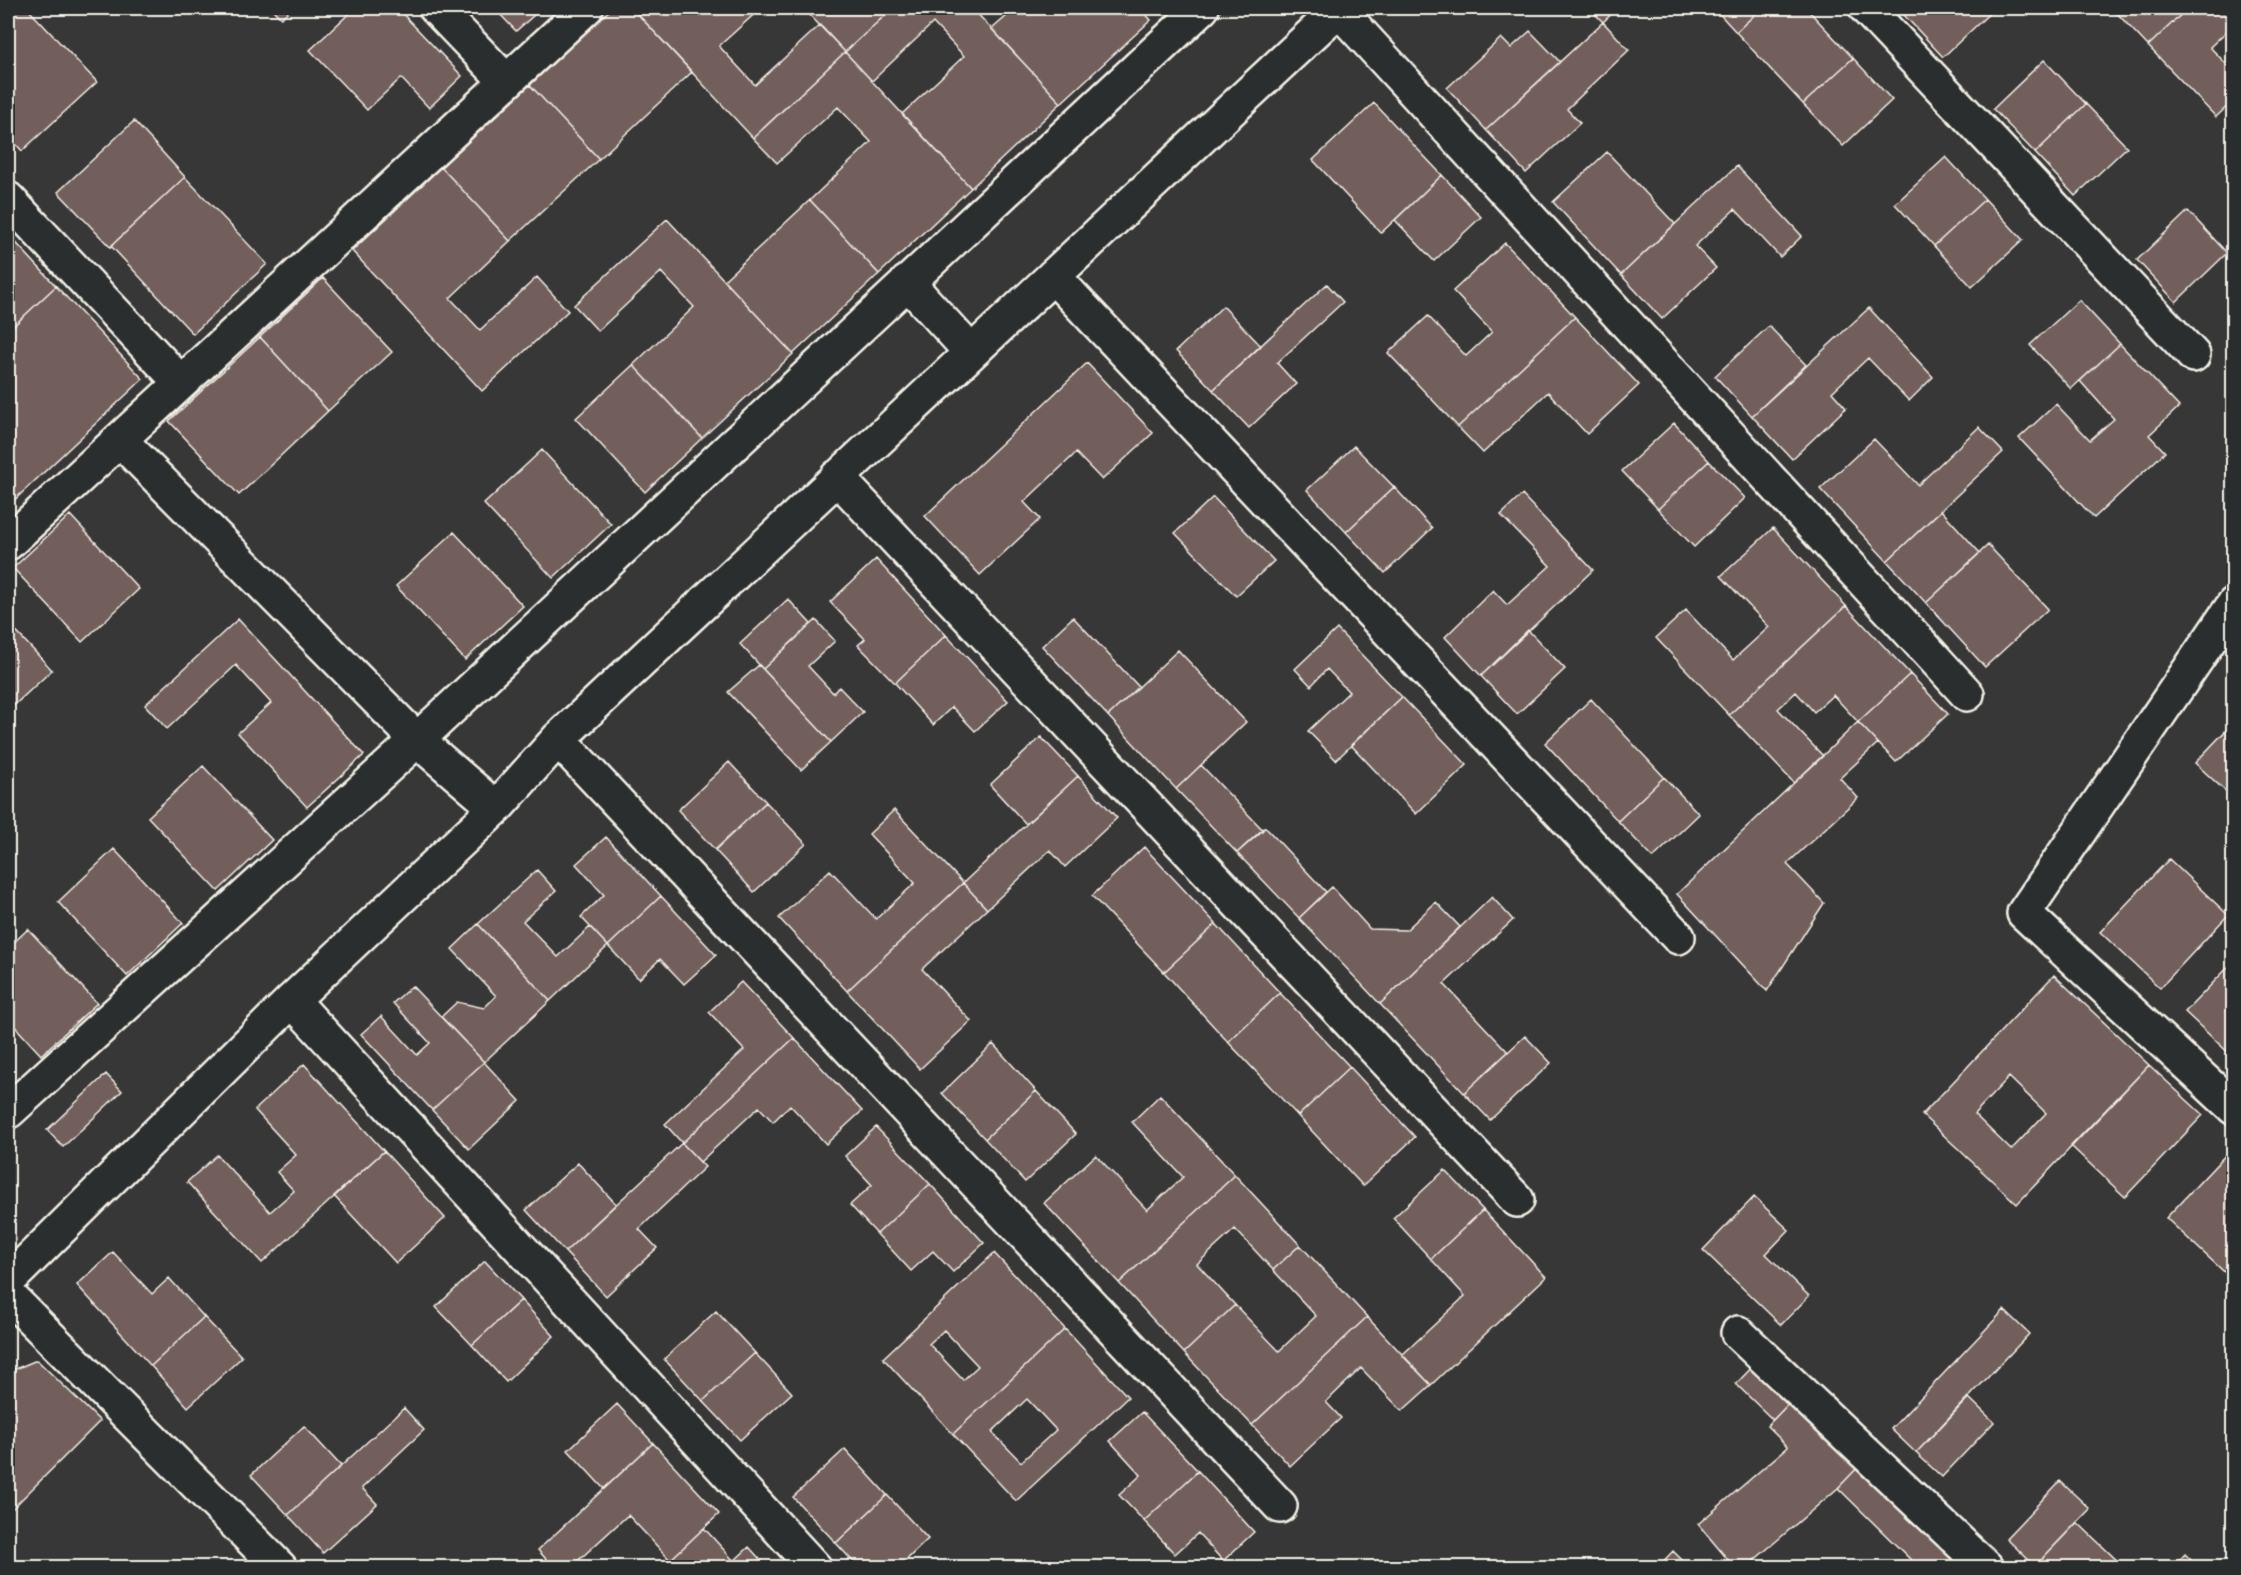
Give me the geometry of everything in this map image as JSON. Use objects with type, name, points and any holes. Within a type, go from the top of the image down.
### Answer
[{"type":"street","points":[[436,8],[506,81]]},
{"type":"street","points":[[8,543],[586,8]]},
{"type":"street","points":[[9,1111],[417,740],[1202,8]]},
{"type":"street","points":[[8,1281],[292,1000],[496,808],[558,739],[1339,8],[1967,694]]},
{"type":"street","points":[[1866,8],[2193,355]]},
{"type":"street","points":[[8,199],[181,383]]},
{"type":"street","points":[[1053,276],[1678,937]]},
{"type":"street","points":[[907,282],[971,352]]},
{"type":"street","points":[[120,440],[417,740],[496,808]]},
{"type":"street","points":[[837,477],[1517,1200]]},
{"type":"street","points":[[2234,604],[2024,913],[2234,1108]]},
{"type":"street","points":[[558,739],[1280,1506]]},
{"type":"street","points":[[292,1000],[815,1568]]},
{"type":"street","points":[[8,1295],[280,1568]]},
{"type":"street","points":[[1738,1333],[1987,1568]]},
{"type":"building","points":[[8,8],[27,8],[97,82],[22,151],[8,135]]},
{"type":"building","points":[[271,8],[292,8],[281,18]]},
{"type":"building","points":[[355,8],[397,8],[462,76],[429,108],[401,78],[367,110],[310,50]]},
{"type":"building","points":[[494,8],[542,8],[516,31]]},
{"type":"building","points":[[612,8],[632,8],[692,72],[599,159],[530,85]]},
{"type":"building","points":[[632,8],[761,8],[719,46],[755,85],[820,25],[845,52],[753,138]]},
{"type":"building","points":[[803,8],[893,8],[845,52]]},
{"type":"building","points":[[893,8],[972,8],[1061,103],[971,188],[902,114],[964,56],[933,23],[872,81],[845,52]]},
{"type":"building","points":[[1016,8],[1140,8],[1151,20],[1061,103],[992,29]]},
{"type":"building","points":[[1589,8],[1618,8],[1603,22]]},
{"type":"building","points":[[1714,8],[1762,8],[1736,32]]},
{"type":"building","points":[[1762,8],[1806,8],[1853,58],[1803,104],[1736,32]]},
{"type":"building","points":[[1896,8],[1912,8],[1904,15]]},
{"type":"building","points":[[1912,8],[1995,8],[1943,57],[1904,15]]},
{"type":"building","points":[[2112,8],[2188,8],[2148,46]]},
{"type":"building","points":[[2188,8],[2234,8],[2234,32],[2230,28],[2210,47],[2228,66],[2234,61],[2234,100],[2216,117],[2148,46]]},
{"type":"building","points":[[1603,22],[1629,50],[1567,109],[1580,123],[1526,173],[1486,130]]},
{"type":"building","points":[[1530,31],[1560,62],[1486,130],[1447,88],[1501,38],[1511,48]]},
{"type":"building","points":[[845,52],[971,188],[879,274],[810,200],[871,142],[838,107],[777,163],[753,138]]},
{"type":"building","points":[[1853,58],[1892,100],[1843,146],[1803,104]]},
{"type":"building","points":[[2044,60],[2086,104],[2035,153],[1993,109]]},
{"type":"building","points":[[530,85],[599,159],[510,241],[441,167]]},
{"type":"building","points":[[1374,103],[1442,175],[1381,233],[1313,160]]},
{"type":"building","points":[[2086,104],[2127,147],[2075,196],[2035,153]]},
{"type":"building","points":[[134,121],[185,177],[110,247],[58,192]]},
{"type":"building","points":[[1607,152],[1675,224],[1621,275],[1553,202]]},
{"type":"building","points":[[1946,157],[1985,199],[1934,246],[1895,204]]},
{"type":"building","points":[[1737,166],[1802,236],[1780,257],[1735,209],[1695,246],[1716,268],[1662,319],[1621,275]]},
{"type":"building","points":[[441,167],[510,241],[450,298],[480,330],[537,277],[568,311],[482,391],[352,251]]},
{"type":"building","points":[[1442,175],[1481,217],[1434,261],[1395,220]]},
{"type":"building","points":[[185,177],[267,264],[193,334],[111,246]]},
{"type":"building","points":[[1985,199],[2023,240],[1972,287],[1934,246]]},
{"type":"building","points":[[810,200],[879,274],[793,354],[724,280]]},
{"type":"building","points":[[2188,211],[2227,253],[2176,302],[2137,260]]},
{"type":"building","points":[[667,219],[793,354],[702,438],[633,365],[694,307],[661,272],[598,331],[574,305]]},
{"type":"building","points":[[8,234],[56,286],[8,331]]},
{"type":"building","points":[[1505,243],[1575,317],[1458,427],[1388,353],[1428,316],[1466,356],[1492,332],[1453,291]]},
{"type":"building","points":[[323,278],[392,352],[328,411],[260,337]]},
{"type":"building","points":[[1327,284],[1343,302],[1277,363],[1296,384],[1249,428],[1213,390]]},
{"type":"building","points":[[56,286],[143,379],[8,506],[8,331]]},
{"type":"building","points":[[2079,300],[2120,344],[2071,389],[2030,345]]},
{"type":"building","points":[[1223,306],[1261,346],[1213,390],[1176,351]]},
{"type":"building","points":[[1869,308],[1933,377],[1909,401],[1868,358],[1832,392],[1846,408],[1792,459],[1752,416]]},
{"type":"building","points":[[1575,317],[1639,385],[1587,434],[1548,392],[1483,453],[1458,427]]},
{"type":"building","points":[[1769,326],[1806,365],[1752,416],[1715,376]]},
{"type":"building","points":[[260,337],[328,411],[239,495],[169,421]]},
{"type":"building","points":[[2120,344],[2179,407],[2149,435],[2165,452],[2094,518],[2019,438],[2056,404],[2090,440],[2114,419],[2080,381]]},
{"type":"building","points":[[1087,363],[1153,433],[1102,480],[1076,453],[1024,502],[1040,519],[980,575],[925,516]]},
{"type":"building","points":[[633,365],[702,438],[645,492],[576,418]]},
{"type":"building","points":[[1674,423],[1709,461],[1658,509],[1622,471]]},
{"type":"building","points":[[1979,427],[2003,452],[1887,561],[1820,489],[1874,439],[1918,485]]},
{"type":"building","points":[[1354,446],[1394,487],[1346,532],[1307,490]]},
{"type":"building","points":[[542,450],[611,524],[553,578],[484,504]]},
{"type":"building","points":[[1709,461],[1745,498],[1694,547],[1658,509]]},
{"type":"building","points":[[1394,487],[1432,528],[1385,573],[1346,532]]},
{"type":"building","points":[[1522,495],[1593,570],[1481,676],[1445,637],[1493,590],[1507,605],[1550,566],[1501,515]]},
{"type":"building","points":[[1213,497],[1274,561],[1236,596],[1175,533]]},
{"type":"building","points":[[1941,510],[1980,553],[1926,603],[1887,561]]},
{"type":"building","points":[[70,515],[139,589],[82,642],[13,568]]},
{"type":"building","points":[[1773,528],[1846,606],[1729,715],[1656,638],[1686,610],[1733,660],[1769,627],[1721,576]]},
{"type":"building","points":[[454,532],[523,606],[465,660],[396,586]]},
{"type":"building","points":[[1988,545],[2048,609],[1985,667],[1926,603]]},
{"type":"building","points":[[876,559],[946,635],[895,683],[858,645],[865,639],[830,602]]},
{"type":"building","points":[[788,599],[811,624],[763,669],[740,644]]},
{"type":"building","points":[[1846,606],[1910,674],[1858,722],[1833,695],[1814,712],[1796,692],[1778,709],[1823,756],[1794,783],[1729,715]]},
{"type":"building","points":[[1073,617],[1139,687],[1108,716],[1042,646]]},
{"type":"building","points":[[238,619],[364,755],[307,807],[238,733],[271,703],[236,665],[167,729],[145,705]]},
{"type":"building","points":[[816,620],[835,641],[808,666],[833,693],[839,687],[863,712],[831,742],[763,669]]},
{"type":"building","points":[[8,623],[52,670],[8,711]]},
{"type":"building","points":[[1337,629],[1402,697],[1336,760],[1308,731],[1349,692],[1327,669],[1311,686],[1295,669]]},
{"type":"building","points":[[1528,630],[1565,669],[1517,714],[1481,676]]},
{"type":"building","points":[[946,635],[1008,701],[975,731],[952,707],[933,725],[895,683]]},
{"type":"building","points":[[1178,650],[1246,722],[1176,789],[1108,716]]},
{"type":"building","points":[[759,665],[831,742],[801,770],[728,692]]},
{"type":"building","points":[[1910,674],[1948,714],[1896,762],[1858,722]]},
{"type":"building","points":[[1402,697],[1467,765],[1416,814],[1351,745]]},
{"type":"building","points":[[1591,699],[1664,777],[1618,821],[1545,743]]},
{"type":"building","points":[[1858,722],[1878,743],[1840,778],[1858,798],[1787,864],[1824,903],[1767,991],[1677,894]]},
{"type":"building","points":[[2234,722],[2234,799],[2195,763]]},
{"type":"building","points":[[1041,737],[1078,776],[1026,824],[990,785]]},
{"type":"building","points":[[729,762],[766,802],[715,850],[678,810]]},
{"type":"building","points":[[1201,765],[1263,830],[1237,853],[1176,789]]},
{"type":"building","points":[[203,766],[272,840],[218,891],[148,817]]},
{"type":"building","points":[[1078,776],[1117,818],[1065,867],[1050,850],[987,909],[963,883]]},
{"type":"building","points":[[1664,777],[1699,814],[1653,858],[1618,821]]},
{"type":"building","points":[[766,802],[806,844],[754,892],[715,850]]},
{"type":"building","points":[[894,810],[963,883],[847,991],[779,918],[830,870],[876,919],[915,883],[869,834]]},
{"type":"building","points":[[1265,827],[1326,892],[1299,918],[1237,853]]},
{"type":"building","points":[[606,837],[661,896],[608,946],[581,917],[604,895],[576,864]]},
{"type":"building","points":[[1144,847],[1216,924],[1164,972],[1092,896]]},
{"type":"building","points":[[114,849],[183,923],[127,976],[58,902]]},
{"type":"building","points":[[2169,859],[2228,915],[2160,988],[2100,932]]},
{"type":"building","points":[[537,870],[556,891],[523,921],[558,957],[590,927],[608,946],[550,1001],[478,924]]},
{"type":"building","points":[[963,883],[987,909],[922,969],[971,1021],[920,1069],[847,991]]},
{"type":"building","points":[[1332,887],[1370,929],[1406,930],[1436,902],[1460,927],[1380,1004],[1299,918]]},
{"type":"building","points":[[661,896],[716,955],[684,984],[660,959],[639,979],[608,946]]},
{"type":"building","points":[[1492,897],[1513,920],[1444,984],[1508,1052],[1464,1093],[1380,1004]]},
{"type":"building","points":[[478,924],[550,1001],[484,1062],[441,1017],[457,1002],[484,1008],[496,996],[452,949]]},
{"type":"building","points":[[1216,924],[1280,993],[1228,1042],[1164,972]]},
{"type":"building","points":[[28,929],[97,1003],[41,1055],[8,1019],[8,948]]},
{"type":"building","points":[[2234,961],[2234,1058],[2185,1012]]},
{"type":"building","points":[[2054,975],[2149,1065],[2017,1204],[1922,1115]],"holes":[[[2009,1077],[2046,1113],[2011,1150],[1974,1114]]]},
{"type":"building","points":[[741,982],[794,1038],[682,1143],[665,1124],[744,1050],[709,1012]]},
{"type":"building","points":[[412,986],[484,1062],[432,1110],[361,1034],[381,1016],[417,1055],[430,1043],[393,1003]]},
{"type":"building","points":[[1280,993],[1350,1067],[1298,1116],[1228,1042]]},
{"type":"building","points":[[1525,1036],[1551,1063],[1490,1120],[1464,1093]]},
{"type":"building","points":[[794,1038],[862,1111],[826,1144],[790,1105],[773,1122],[759,1107],[700,1162],[682,1143]]},
{"type":"building","points":[[993,1044],[1036,1091],[985,1139],[942,1093]]},
{"type":"building","points":[[484,1062],[520,1101],[469,1149],[432,1110]]},
{"type":"building","points":[[304,1064],[384,1151],[262,1263],[187,1182],[217,1155],[270,1212],[294,1191],[277,1172],[296,1155],[255,1110]]},
{"type":"building","points":[[2149,1065],[2203,1115],[2125,1197],[2071,1146]]},
{"type":"building","points":[[1350,1067],[1415,1137],[1363,1186],[1298,1116]]},
{"type":"building","points":[[106,1074],[122,1091],[63,1147],[47,1130]]},
{"type":"building","points":[[1036,1091],[1076,1134],[1025,1182],[985,1139]]},
{"type":"building","points":[[1160,1095],[1235,1175],[1119,1283],[1044,1203],[1096,1155],[1147,1210],[1183,1177],[1132,1122]]},
{"type":"building","points":[[876,1127],[930,1184],[877,1234],[850,1205],[872,1185],[845,1156]]},
{"type":"building","points":[[682,1143],[705,1167],[639,1229],[657,1248],[606,1296],[565,1252]]},
{"type":"building","points":[[2234,1146],[2234,1281],[2166,1218]]},
{"type":"building","points":[[384,1151],[445,1218],[396,1263],[334,1196]]},
{"type":"building","points":[[578,1163],[616,1204],[565,1252],[526,1210]]},
{"type":"building","points":[[1445,1170],[1483,1210],[1431,1259],[1393,1218]]},
{"type":"building","points":[[1235,1175],[1300,1245],[1273,1270],[1235,1229],[1197,1264],[1235,1305],[1184,1353],[1119,1283]]},
{"type":"building","points":[[930,1184],[984,1243],[953,1272],[933,1251],[911,1271],[877,1234]]},
{"type":"building","points":[[1754,1197],[1789,1230],[1766,1254],[1809,1296],[1781,1325],[1703,1250]]},
{"type":"building","points":[[1483,1210],[1546,1277],[1431,1385],[1402,1355],[1465,1296],[1431,1259]]},
{"type":"building","points":[[1300,1245],[1367,1317],[1252,1425],[1184,1353],[1235,1305],[1279,1351],[1316,1316],[1273,1270]]},
{"type":"building","points":[[113,1252],[152,1294],[169,1278],[204,1317],[151,1366],[77,1285]]},
{"type":"building","points":[[994,1253],[1065,1329],[953,1434],[883,1358]],"holes":[[[944,1330],[978,1366],[963,1380],[929,1344]]]},
{"type":"building","points":[[485,1261],[521,1300],[472,1345],[436,1307]]},
{"type":"building","points":[[521,1300],[554,1336],[506,1382],[472,1345]]},
{"type":"building","points":[[2004,1310],[2029,1334],[1916,1453],[1891,1429]]},
{"type":"building","points":[[716,1311],[755,1353],[703,1401],[664,1359]]},
{"type":"building","points":[[204,1317],[242,1357],[188,1407],[151,1366]]},
{"type":"building","points":[[1367,1317],[1431,1385],[1402,1411],[1361,1368],[1326,1402],[1341,1418],[1290,1466],[1252,1425]]},
{"type":"building","points":[[1065,1329],[1128,1397],[1016,1501],[953,1434]],"holes":[[[1027,1399],[1056,1430],[1021,1462],[992,1432]]]},
{"type":"building","points":[[755,1353],[792,1393],[740,1440],[703,1401]]},
{"type":"building","points":[[37,1360],[100,1421],[11,1510],[8,1507],[8,1372]]},
{"type":"building","points":[[1758,1361],[1795,1397],[1773,1420],[1736,1384]]},
{"type":"building","points":[[1795,1397],[1862,1463],[1838,1488],[1745,1568],[1735,1568],[1698,1524],[1788,1447],[1767,1426]]},
{"type":"building","points":[[1968,1397],[1994,1422],[1942,1477],[1916,1453]]},
{"type":"building","points":[[617,1404],[653,1443],[604,1489],[568,1450]]},
{"type":"building","points":[[404,1408],[424,1430],[362,1488],[377,1504],[323,1553],[288,1515]]},
{"type":"building","points":[[1142,1412],[1198,1471],[1144,1521],[1119,1495],[1141,1475],[1110,1441]]},
{"type":"building","points":[[304,1426],[341,1466],[288,1515],[251,1475]]},
{"type":"building","points":[[653,1443],[719,1514],[670,1560],[628,1515],[570,1568],[554,1568],[538,1550]]},
{"type":"building","points":[[845,1449],[887,1495],[836,1543],[793,1497]]},
{"type":"building","points":[[1862,1463],[1960,1559],[1951,1568],[1905,1568],[1912,1561],[1838,1488]]},
{"type":"building","points":[[1198,1471],[1254,1532],[1223,1561],[1198,1533],[1175,1554],[1144,1521]]},
{"type":"building","points":[[2060,1481],[2090,1509],[2035,1566],[2006,1538]]},
{"type":"building","points":[[887,1495],[928,1539],[898,1568],[859,1568],[836,1543]]},
{"type":"building","points":[[2077,1522],[2125,1568],[2035,1566]]},
{"type":"building","points":[[704,1528],[734,1561],[749,1547],[768,1568],[677,1568],[670,1560]]},
{"type":"building","points":[[1673,1551],[1690,1568],[1657,1568]]},
{"type":"building","points":[[2185,1554],[2199,1568],[2172,1568]]}]
